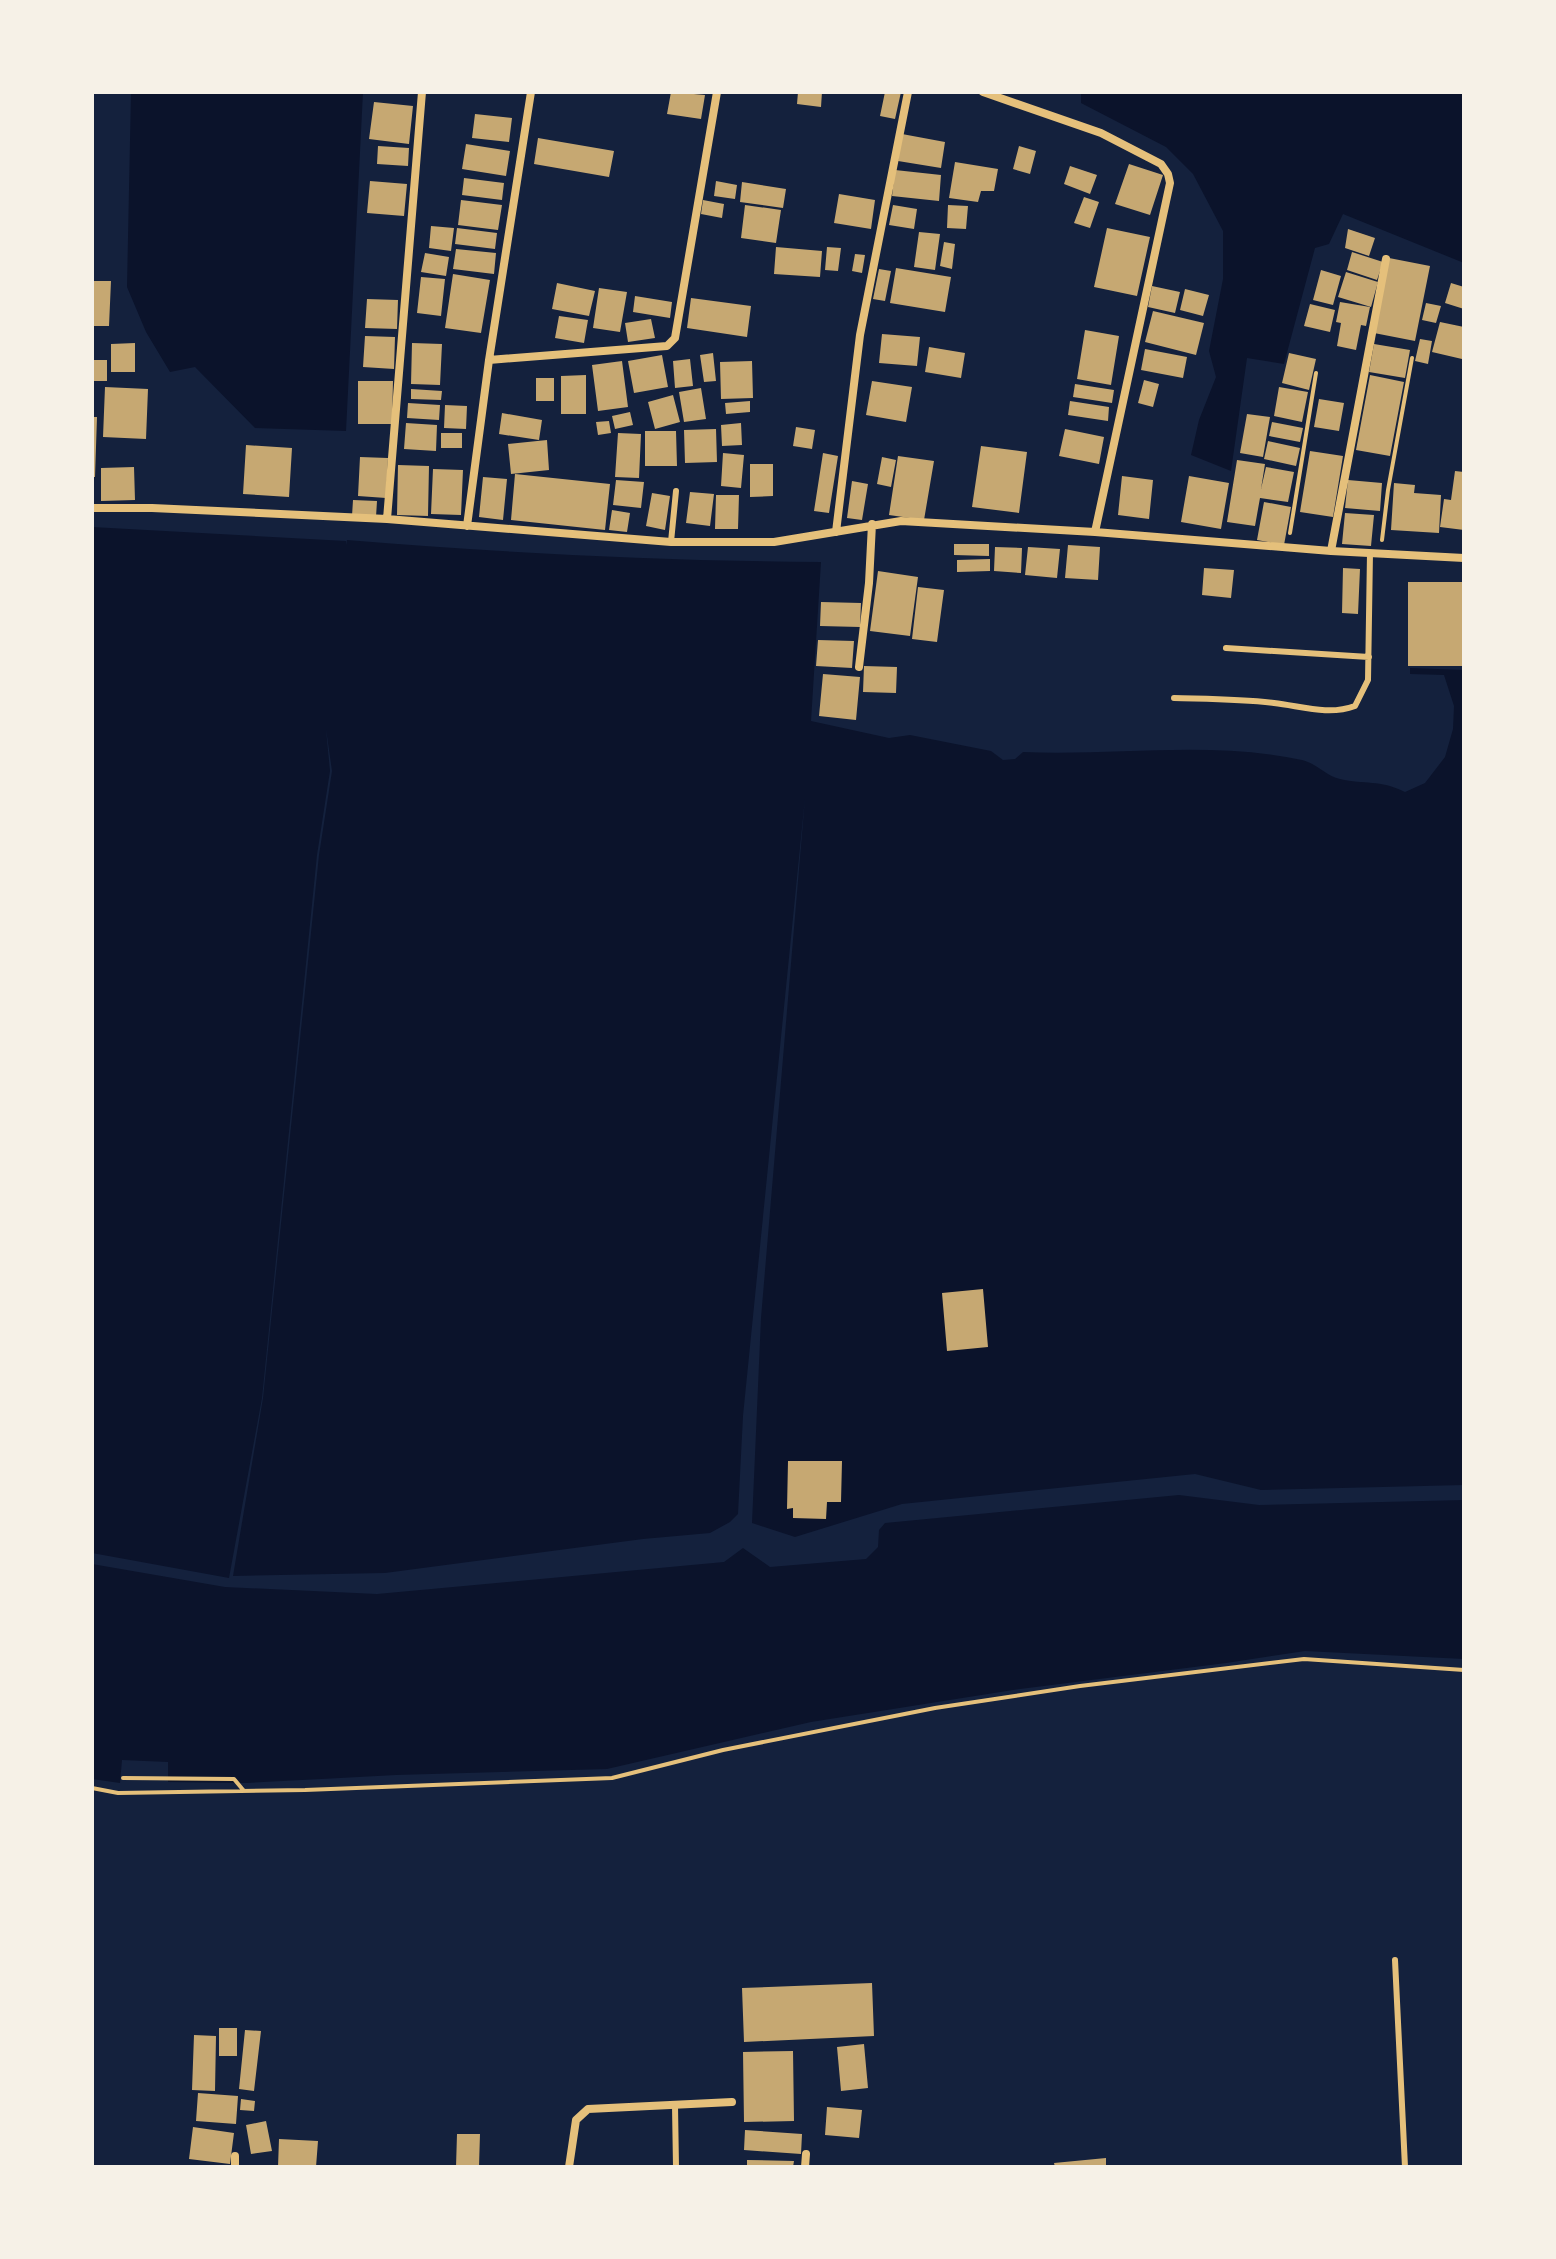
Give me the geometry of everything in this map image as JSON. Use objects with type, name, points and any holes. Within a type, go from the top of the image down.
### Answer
[{"type":"street","points":[[387,519],[422,92]]},
{"type":"street","points":[[467,526],[489,360],[531,92]]},
{"type":"street","points":[[489,360],[667,346],[675,338],[717,92]]},
{"type":"street","points":[[836,532],[860,335],[908,92]]},
{"type":"street","points":[[983,92],[1101,133],[1161,164],[1170,183],[1095,532]]},
{"type":"street","points":[[1331,551],[1386,259]]},
{"type":"street","points":[[92,508],[387,519],[671,542],[774,542],[901,521],[1464,558]]},
{"type":"street","points":[[859,667],[872,524]]},
{"type":"street","points":[[569,2167],[576,2120],[588,2109],[732,2102]]},
{"type":"street","points":[[805,2167],[806,2154]]},
{"type":"street","points":[[235,2156],[235,2167]]},
{"type":"lane","points":[[671,542],[676,491]]},
{"type":"lane","points":[[1174,698],[1343,710],[1355,706],[1368,680],[1370,553]]},
{"type":"lane","points":[[1226,648],[1369,657]]},
{"type":"lane","points":[[1395,1960],[1405,2167]]},
{"type":"lane","points":[[675,2106],[676,2167]]},
{"type":"path","points":[[1381,554],[1388,490],[1412,358]]},
{"type":"path","points":[[1288,548],[1316,373]]},
{"type":"path","points":[[92,1788],[118,1793],[244,1791],[612,1778],[723,1750],[935,1708],[1080,1686],[1304,1659],[1464,1670]]},
{"type":"path","points":[[123,1778],[234,1779],[244,1791]]},
{"type":"water","points":[[131,92],[363,92],[346,431],[255,428],[195,367],[170,372],[146,332],[127,287]]},
{"type":"water","points":[[1081,92],[1464,92],[1464,263],[1343,214],[1329,244],[1315,248],[1284,364],[1247,358],[1231,471],[1191,455],[1199,420],[1216,377],[1209,351],[1223,279],[1223,231],[1193,174],[1166,147],[1081,103]]},
{"type":"water","points":[[92,527],[346,541],[346,545],[347,540],[584,556],[821,562],[811,721],[889,738],[910,735],[991,751],[1003,760],[1015,759],[1023,752],[1232,751],[1302,760],[1335,777],[1387,785],[1405,792],[1425,783],[1445,757],[1453,729],[1454,706],[1444,675],[1410,674],[1410,668],[1464,670],[1464,1485],[1261,1490],[1195,1474],[902,1504],[795,1537],[752,1523],[761,1318],[805,798],[743,1416],[738,1514],[710,1533],[385,1573],[233,1576],[263,1398],[319,855],[332,771],[326,729],[330,771],[317,855],[262,1398],[229,1578],[92,1553]]},
{"type":"water","points":[[1179,1495],[1259,1505],[1464,1500],[1464,1659],[1305,1651],[1013,1690],[811,1722],[607,1769],[247,1783],[168,1782],[168,1762],[122,1760],[120,1783],[92,1779],[92,1564],[225,1587],[377,1594],[724,1562],[743,1548],[770,1567],[866,1559],[878,1547],[879,1530],[885,1523]]},
{"type":"building","points":[[671,92],[705,95],[701,119],[667,114]]},
{"type":"building","points":[[798,92],[822,92],[821,107],[797,104]]},
{"type":"building","points":[[885,92],[901,92],[895,119],[880,116]]},
{"type":"building","points":[[374,102],[413,106],[409,144],[369,139]]},
{"type":"building","points":[[475,114],[512,118],[509,142],[472,138]]},
{"type":"building","points":[[902,134],[945,142],[941,168],[898,161]]},
{"type":"building","points":[[538,138],[614,151],[609,177],[534,164]]},
{"type":"building","points":[[466,144],[510,151],[506,176],[462,169]]},
{"type":"building","points":[[378,146],[409,148],[408,166],[377,164]]},
{"type":"building","points":[[1019,146],[1036,151],[1030,174],[1013,169]]},
{"type":"building","points":[[955,162],[998,169],[994,191],[981,191],[978,202],[949,198]]},
{"type":"building","points":[[1129,164],[1163,175],[1150,215],[1115,204]]},
{"type":"building","points":[[1070,166],[1097,175],[1090,194],[1064,184]]},
{"type":"building","points":[[895,170],[941,175],[939,201],[892,196]]},
{"type":"building","points":[[464,178],[504,183],[502,200],[462,195]]},
{"type":"building","points":[[370,181],[407,184],[404,216],[367,213]]},
{"type":"building","points":[[716,181],[737,185],[735,199],[714,196]]},
{"type":"building","points":[[742,182],[786,189],[783,208],[740,202]]},
{"type":"building","points":[[839,194],[875,200],[871,229],[834,223]]},
{"type":"building","points":[[1084,197],[1099,202],[1090,228],[1074,223]]},
{"type":"building","points":[[461,200],[502,205],[498,230],[458,225]]},
{"type":"building","points":[[703,200],[724,204],[722,218],[701,214]]},
{"type":"building","points":[[745,205],[781,210],[776,243],[741,238]]},
{"type":"building","points":[[893,205],[917,209],[914,229],[889,225]]},
{"type":"building","points":[[948,205],[968,206],[966,229],[947,228]]},
{"type":"building","points":[[431,226],[454,228],[451,251],[429,248]]},
{"type":"building","points":[[457,228],[497,233],[495,249],[455,244]]},
{"type":"building","points":[[1107,228],[1150,237],[1137,296],[1094,287]]},
{"type":"building","points":[[1348,229],[1375,238],[1369,256],[1345,248]]},
{"type":"building","points":[[919,232],[940,234],[935,270],[914,267]]},
{"type":"building","points":[[944,242],[955,244],[952,269],[940,266]]},
{"type":"building","points":[[776,247],[822,251],[820,277],[774,274]]},
{"type":"building","points":[[827,247],[841,248],[838,271],[825,270]]},
{"type":"building","points":[[456,249],[496,253],[494,274],[453,269]]},
{"type":"building","points":[[1352,252],[1383,262],[1377,280],[1347,270]]},
{"type":"building","points":[[425,253],[449,257],[446,276],[421,272]]},
{"type":"building","points":[[855,254],[865,255],[862,273],[852,271]]},
{"type":"building","points":[[1389,258],[1430,266],[1415,341],[1374,333]]},
{"type":"building","points":[[896,268],[951,277],[945,312],[890,303]]},
{"type":"building","points":[[879,269],[891,271],[885,301],[873,299]]},
{"type":"building","points":[[1321,270],[1341,276],[1333,305],[1313,300]]},
{"type":"building","points":[[1346,272],[1378,282],[1371,307],[1338,297]]},
{"type":"building","points":[[453,274],[490,280],[481,333],[445,328]]},
{"type":"building","points":[[421,277],[445,279],[441,316],[417,313]]},
{"type":"building","points":[[92,281],[111,281],[109,326],[92,326]]},
{"type":"building","points":[[557,283],[595,291],[589,316],[552,309]]},
{"type":"building","points":[[1451,283],[1464,287],[1464,309],[1445,303]]},
{"type":"building","points":[[1152,286],[1180,292],[1175,313],[1148,307]]},
{"type":"building","points":[[599,288],[627,292],[620,332],[593,328]]},
{"type":"building","points":[[1185,289],[1209,295],[1203,316],[1180,310]]},
{"type":"building","points":[[635,296],[672,302],[670,318],[633,312]]},
{"type":"building","points":[[691,298],[751,306],[747,337],[687,328]]},
{"type":"building","points":[[367,299],[398,300],[397,329],[365,328]]},
{"type":"building","points":[[1340,302],[1370,307],[1366,326],[1361,325],[1356,350],[1337,346],[1341,323],[1336,322]]},
{"type":"building","points":[[1426,303],[1441,306],[1436,323],[1422,320]]},
{"type":"building","points":[[1310,304],[1335,310],[1330,332],[1304,326]]},
{"type":"building","points":[[1153,311],[1204,323],[1196,355],[1145,342]]},
{"type":"building","points":[[559,316],[588,320],[584,343],[555,338]]},
{"type":"building","points":[[651,319],[655,338],[628,342],[625,323]]},
{"type":"building","points":[[1440,322],[1464,327],[1462,359],[1432,352]]},
{"type":"building","points":[[1085,330],[1119,336],[1111,385],[1077,379]]},
{"type":"building","points":[[882,334],[920,337],[917,366],[879,363]]},
{"type":"building","points":[[365,336],[395,337],[394,369],[363,367]]},
{"type":"building","points":[[1420,339],[1432,341],[1428,364],[1415,361]]},
{"type":"building","points":[[135,343],[135,372],[111,372],[111,344]]},
{"type":"building","points":[[412,343],[442,344],[440,385],[411,384]]},
{"type":"building","points":[[1374,344],[1410,350],[1405,378],[1369,372]]},
{"type":"building","points":[[929,347],[965,353],[961,378],[925,372]]},
{"type":"building","points":[[1145,349],[1187,357],[1183,378],[1141,370]]},
{"type":"building","points":[[713,353],[716,381],[704,382],[700,355]]},
{"type":"building","points":[[1289,353],[1316,359],[1309,390],[1282,383]]},
{"type":"building","points":[[662,355],[668,387],[634,393],[628,361]]},
{"type":"building","points":[[690,359],[693,386],[675,388],[673,361]]},
{"type":"building","points":[[92,360],[107,360],[107,381],[92,381]]},
{"type":"building","points":[[622,361],[628,407],[598,411],[592,365]]},
{"type":"building","points":[[752,361],[753,398],[721,399],[720,362]]},
{"type":"building","points":[[586,375],[586,414],[561,414],[561,376]]},
{"type":"building","points":[[1370,375],[1404,382],[1390,456],[1356,450]]},
{"type":"building","points":[[536,378],[554,378],[554,401],[536,401]]},
{"type":"building","points":[[1144,380],[1159,384],[1153,407],[1138,403]]},
{"type":"building","points":[[358,381],[393,381],[392,424],[358,424]]},
{"type":"building","points":[[872,381],[912,387],[906,422],[866,415]]},
{"type":"building","points":[[1075,384],[1114,390],[1112,403],[1073,397]]},
{"type":"building","points":[[105,387],[148,389],[146,439],[103,437]]},
{"type":"building","points":[[1279,387],[1308,392],[1302,422],[1274,416]]},
{"type":"building","points":[[701,388],[706,419],[684,422],[679,392]]},
{"type":"building","points":[[411,389],[442,391],[441,400],[411,399]]},
{"type":"building","points":[[673,395],[680,422],[655,429],[648,402]]},
{"type":"building","points":[[1319,399],[1344,403],[1339,431],[1314,427]]},
{"type":"building","points":[[750,401],[750,412],[726,414],[725,403]]},
{"type":"building","points":[[1070,401],[1109,407],[1108,421],[1068,415]]},
{"type":"building","points":[[408,403],[440,405],[439,420],[407,418]]},
{"type":"building","points":[[445,405],[467,406],[466,429],[444,428]]},
{"type":"building","points":[[630,412],[633,425],[615,429],[612,416]]},
{"type":"building","points":[[502,413],[542,420],[539,440],[499,434]]},
{"type":"building","points":[[1247,414],[1270,417],[1263,457],[1240,453]]},
{"type":"building","points":[[92,417],[97,417],[95,477],[92,477]]},
{"type":"building","points":[[609,421],[611,433],[598,435],[596,422]]},
{"type":"building","points":[[1272,422],[1303,428],[1300,442],[1269,436]]},
{"type":"building","points":[[406,423],[437,425],[436,451],[404,449]]},
{"type":"building","points":[[741,423],[742,445],[722,446],[721,425]]},
{"type":"building","points":[[796,427],[815,430],[812,449],[793,446]]},
{"type":"building","points":[[716,429],[717,462],[685,463],[684,430]]},
{"type":"building","points":[[1065,429],[1104,437],[1099,464],[1059,456]]},
{"type":"building","points":[[645,431],[676,431],[677,466],[645,466]]},
{"type":"building","points":[[441,433],[462,433],[462,448],[441,448]]},
{"type":"building","points":[[618,433],[641,434],[639,478],[615,477]]},
{"type":"building","points":[[547,440],[549,470],[511,474],[508,444]]},
{"type":"building","points":[[1268,441],[1300,448],[1296,466],[1264,459]]},
{"type":"building","points":[[246,445],[292,448],[289,497],[243,494]]},
{"type":"building","points":[[981,446],[1027,452],[1019,513],[972,507]]},
{"type":"building","points":[[1310,451],[1343,456],[1333,517],[1300,512]]},
{"type":"building","points":[[723,453],[744,455],[741,488],[721,486]]},
{"type":"building","points":[[823,453],[838,456],[829,513],[814,511]]},
{"type":"building","points":[[898,456],[934,461],[924,520],[889,515]]},
{"type":"building","points":[[360,457],[388,458],[386,498],[358,496]]},
{"type":"building","points":[[882,457],[896,460],[891,487],[877,484]]},
{"type":"building","points":[[1237,460],[1265,464],[1261,489],[1266,467],[1294,472],[1288,502],[1260,498],[1255,526],[1227,522]]},
{"type":"building","points":[[750,464],[773,464],[773,496],[750,497]]},
{"type":"building","points":[[398,465],[429,466],[428,516],[397,515]]},
{"type":"building","points":[[134,467],[135,500],[101,501],[101,468]]},
{"type":"building","points":[[433,469],[463,470],[461,515],[431,514]]},
{"type":"building","points":[[1455,471],[1464,472],[1464,530],[1440,527],[1444,499],[1451,500]]},
{"type":"building","points":[[515,474],[610,484],[605,530],[511,520]]},
{"type":"building","points":[[1122,476],[1153,480],[1149,519],[1118,515]]},
{"type":"building","points":[[1189,476],[1229,483],[1221,529],[1181,522]]},
{"type":"building","points":[[483,477],[507,479],[503,520],[479,517]]},
{"type":"building","points":[[616,480],[644,482],[641,508],[613,505]]},
{"type":"building","points":[[1348,480],[1382,483],[1380,511],[1345,508]]},
{"type":"building","points":[[852,481],[868,484],[862,520],[847,518]]},
{"type":"building","points":[[1394,483],[1415,485],[1414,493],[1441,495],[1439,533],[1391,530]]},
{"type":"building","points":[[690,492],[714,494],[710,526],[686,523]]},
{"type":"building","points":[[652,493],[670,496],[665,530],[646,526]]},
{"type":"building","points":[[716,495],[739,495],[738,529],[715,529]]},
{"type":"building","points":[[353,500],[377,501],[376,517],[352,516]]},
{"type":"building","points":[[1264,502],[1291,507],[1284,545],[1257,540]]},
{"type":"building","points":[[612,510],[630,513],[627,532],[609,530]]},
{"type":"building","points":[[1345,513],[1374,515],[1371,546],[1342,544]]},
{"type":"building","points":[[954,544],[989,544],[989,556],[954,555]]},
{"type":"building","points":[[1068,545],[1100,547],[1098,580],[1065,578]]},
{"type":"building","points":[[995,547],[1022,548],[1021,573],[994,571]]},
{"type":"building","points":[[1028,547],[1060,549],[1057,578],[1025,575]]},
{"type":"building","points":[[990,559],[990,571],[957,572],[957,560]]},
{"type":"building","points":[[1204,568],[1234,570],[1231,598],[1202,595]]},
{"type":"building","points":[[1343,568],[1360,569],[1358,614],[1342,613]]},
{"type":"building","points":[[878,571],[918,577],[910,636],[870,631]]},
{"type":"building","points":[[1408,582],[1464,582],[1464,666],[1408,666]]},
{"type":"building","points":[[918,587],[944,590],[937,642],[912,639]]},
{"type":"building","points":[[821,602],[861,603],[860,627],[820,626]]},
{"type":"building","points":[[818,640],[854,641],[852,668],[816,666]]},
{"type":"building","points":[[864,666],[897,667],[896,693],[863,692]]},
{"type":"building","points":[[823,674],[860,677],[856,720],[819,716]]},
{"type":"building","points":[[983,1289],[988,1347],[947,1351],[942,1293]]},
{"type":"building","points":[[788,1461],[842,1461],[841,1502],[827,1502],[826,1519],[793,1518],[793,1508],[787,1509]]},
{"type":"building","points":[[872,1983],[874,2036],[744,2042],[742,1988]]},
{"type":"building","points":[[219,2028],[237,2028],[237,2056],[219,2056]]},
{"type":"building","points":[[245,2030],[261,2031],[254,2091],[239,2089]]},
{"type":"building","points":[[194,2035],[216,2036],[215,2091],[192,2090]]},
{"type":"building","points":[[864,2044],[868,2088],[841,2091],[837,2047]]},
{"type":"building","points":[[793,2051],[794,2121],[744,2122],[743,2052]]},
{"type":"building","points":[[198,2093],[238,2096],[236,2124],[196,2121]]},
{"type":"building","points":[[241,2099],[255,2101],[254,2111],[240,2110]]},
{"type":"building","points":[[827,2107],[862,2110],[859,2138],[825,2135]]},
{"type":"building","points":[[266,2121],[272,2151],[251,2154],[246,2125]]},
{"type":"building","points":[[193,2127],[234,2133],[230,2164],[189,2159]]},
{"type":"building","points":[[745,2130],[802,2134],[801,2154],[744,2150]]},
{"type":"building","points":[[457,2134],[480,2134],[479,2167],[456,2167]]},
{"type":"building","points":[[279,2139],[318,2141],[316,2167],[278,2167]]},
{"type":"building","points":[[1106,2158],[1106,2167],[1055,2167],[1054,2163]]},
{"type":"building","points":[[747,2160],[794,2161],[793,2167],[747,2167]]}]
